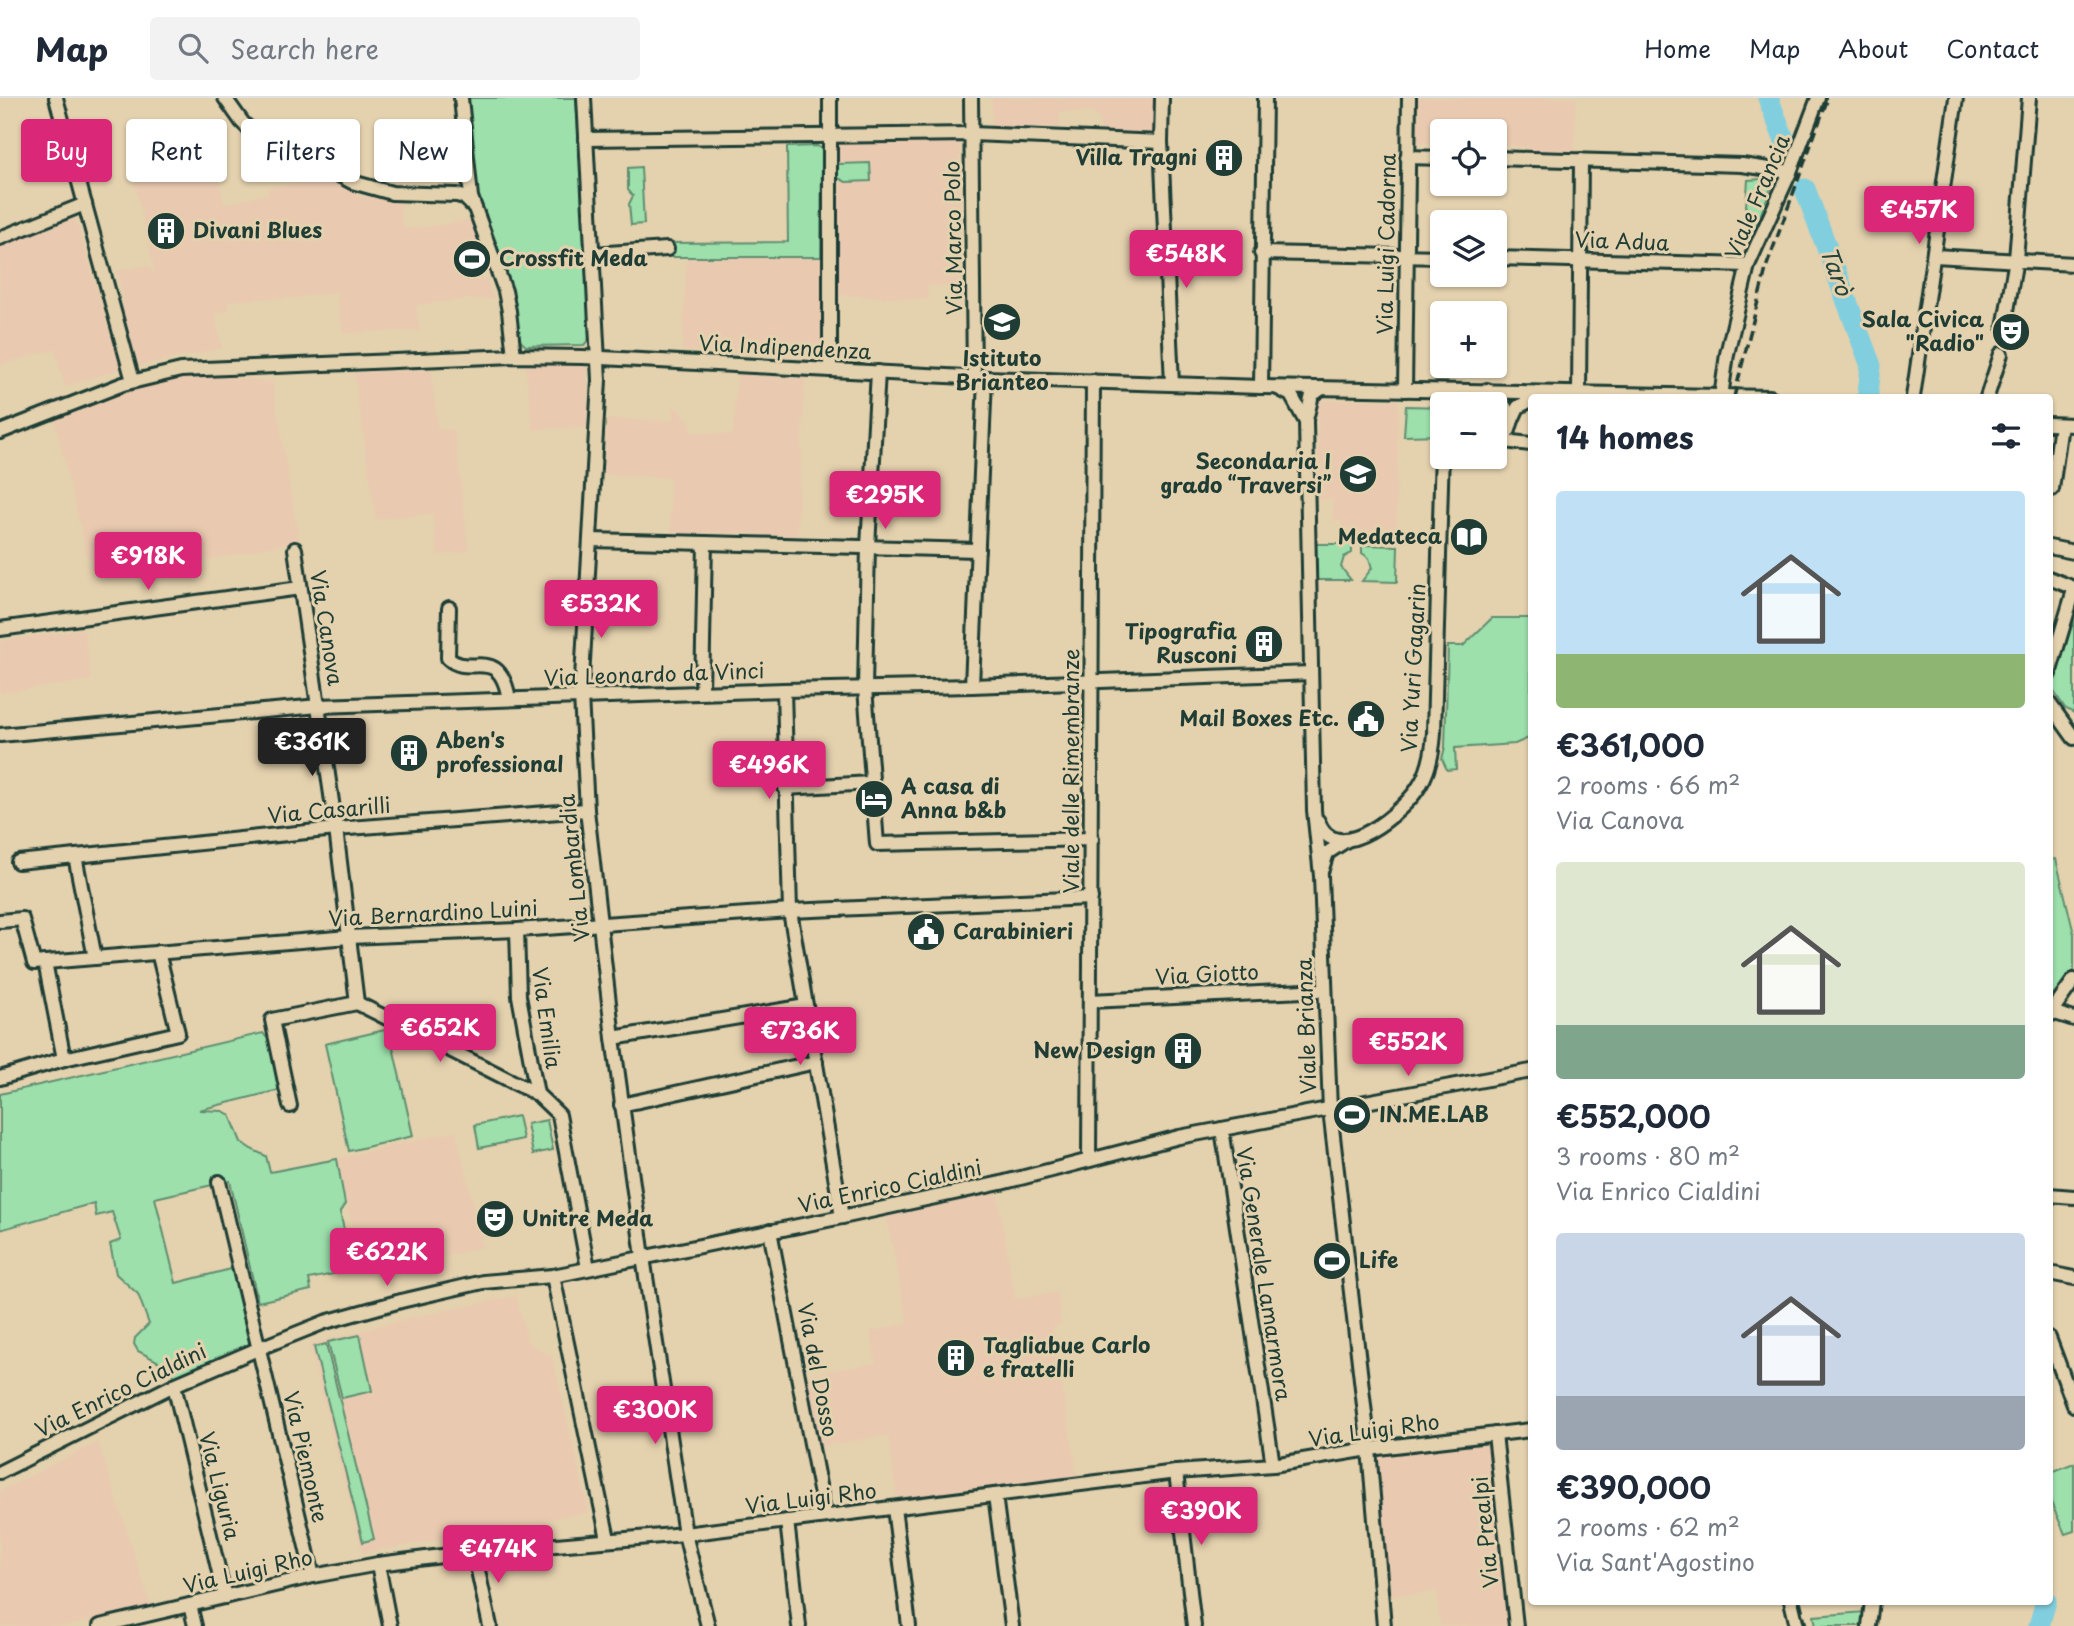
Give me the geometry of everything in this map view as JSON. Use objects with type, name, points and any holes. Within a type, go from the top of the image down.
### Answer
[{"type":"street","points":[[56,98],[133,381]]},
{"type":"street","points":[[225,98],[254,134],[352,182],[383,192],[457,195],[464,197],[474,206]]},
{"type":"street","points":[[461,98],[469,186],[505,291],[514,356]]},
{"type":"street","name":"Via Lombardia","points":[[584,98],[598,358],[591,540],[581,696],[587,810],[621,1105],[643,1257],[685,1534],[708,1626]]},
{"type":"street","points":[[830,98],[830,370]]},
{"type":"street","name":"Via Marco Polo","points":[[971,98],[980,377],[978,550],[972,686]]},
{"type":"street","points":[[1162,98],[1161,142],[1172,384]]},
{"type":"street","points":[[1261,387],[1265,98]]},
{"type":"street","name":"Via Luigi Cadorna","points":[[1405,390],[1409,98]]},
{"type":"street","name":"Viale Francia","points":[[1721,394],[1727,354],[1748,265],[1790,172],[1818,98]]},
{"type":"street","points":[[1913,394],[1956,98]]},
{"type":"street","points":[[2004,328],[2016,259],[2029,98]]},
{"type":"street","points":[[586,139],[972,134],[1161,142]]},
{"type":"street","points":[[1407,157],[1430,158]]},
{"type":"street","points":[[1507,159],[1742,165],[1790,172]]},
{"type":"street","points":[[1579,392],[1581,160]]},
{"type":"street","points":[[0,238],[85,204]]},
{"type":"street","points":[[593,254],[667,249]]},
{"type":"street","points":[[1261,253],[1430,257]]},
{"type":"street","points":[[1935,256],[2074,264]]},
{"type":"street","name":"Via Adua","points":[[1507,258],[1748,265]]},
{"type":"street","points":[[1988,394],[2001,354]]},
{"type":"street","name":"Via Indipendenza","points":[[0,432],[133,381],[162,373],[199,368],[514,356],[1093,382],[1650,394]]},
{"type":"street","points":[[878,372],[868,545],[865,688],[877,844],[1092,839]]},
{"type":"street","name":"Viale delle Rimembranze","points":[[1089,1160],[1093,382]]},
{"type":"street","points":[[1278,388],[1291,395],[1306,422]]},
{"type":"street","name":"Viale Brianza","points":[[1322,388],[1312,396],[1306,422],[1314,810],[1321,876],[1330,1110],[1369,1449],[1384,1626]]},
{"type":"street","points":[[1487,390],[1503,403],[1512,420]]},
{"type":"street","name":"Via Indipendenza","points":[[1563,394],[1579,392]]},
{"type":"street","points":[[1507,431],[1518,407],[1528,402]]},
{"type":"street","points":[[2053,482],[2061,424]]},
{"type":"street","points":[[1507,441],[1528,444]]},
{"type":"street","name":"Via Yuri Gagarin","points":[[1321,876],[1327,853],[1349,839],[1376,828],[1402,808],[1420,786],[1431,758],[1441,469]]},
{"type":"street","points":[[591,540],[868,545],[978,550]]},
{"type":"street","points":[[702,692],[705,543]]},
{"type":"street","points":[[2053,548],[2074,552]]},
{"type":"street","name":"Via Canova","points":[[295,549],[336,829],[357,1003]]},
{"type":"street","points":[[2053,580],[2074,589],[2053,660]]},
{"type":"street","points":[[0,629],[300,588]]},
{"type":"street","points":[[449,608],[448,658],[458,664],[493,667],[505,681],[509,699]]},
{"type":"street","name":"Via Leonardo da Vinci","points":[[0,735],[319,706],[1311,673]]},
{"type":"street","points":[[784,690],[790,911],[842,1217]]},
{"type":"street","points":[[2053,708],[2074,737]]},
{"type":"street","points":[[785,788],[871,783]]},
{"type":"street","name":"Via Casarilli","points":[[18,862],[336,829],[587,810]]},
{"type":"street","points":[[1314,810],[1326,835],[1340,840],[1349,839]]},
{"type":"street","points":[[75,856],[95,958]]},
{"type":"street","name":"Via Bernardino Luini","points":[[46,962],[349,937],[517,930],[790,911],[1091,898]]},
{"type":"street","points":[[0,921],[22,919],[34,963],[46,962],[64,1059]]},
{"type":"street","name":"Via Emilia","points":[[517,930],[519,996],[537,1094],[559,1115],[589,1268]]},
{"type":"street","points":[[0,1078],[64,1059],[178,1033],[158,952]]},
{"type":"street","points":[[2053,1010],[2074,980]]},
{"type":"street","name":"Via Giotto","points":[[1090,1001],[1325,990]]},
{"type":"street","points":[[290,1106],[272,1020],[357,1003],[537,1094]]},
{"type":"street","points":[[613,1038],[806,1006]]},
{"type":"street","points":[[2053,1015],[2074,1019]]},
{"type":"street","points":[[621,1105],[816,1062]]},
{"type":"street","name":"Via Enrico Cialdini","points":[[0,1472],[174,1385],[260,1348],[325,1322],[401,1301],[483,1282],[553,1276],[1001,1183],[1179,1137],[1528,1072]]},
{"type":"street","name":"Via Generale Lamarmora","points":[[1222,1129],[1273,1465]]},
{"type":"street","points":[[219,1182],[260,1348]]},
{"type":"street","points":[[2053,1195],[2074,1197]]},
{"type":"street","name":"Via del Dosso","points":[[771,1231],[825,1516]]},
{"type":"street","points":[[2053,1274],[2074,1278]]},
{"type":"street","points":[[553,1276],[608,1539]]},
{"type":"street","name":"Via Piemonte","points":[[260,1348],[313,1576]]},
{"type":"street","points":[[2053,1349],[2074,1405]]},
{"type":"street","name":"Via Liguria","points":[[174,1385],[225,1597]]},
{"type":"street","name":"Via Luigi Rho","points":[[100,1626],[124,1623],[313,1576],[378,1564],[474,1552],[685,1534],[1176,1472],[1273,1465],[1369,1449],[1528,1430]]},
{"type":"street","name":"Via Prealpi","points":[[1495,1434],[1516,1626]]},
{"type":"street","points":[[1176,1472],[1194,1626]]},
{"type":"street","points":[[995,1495],[1012,1626]]},
{"type":"street","points":[[894,1508],[909,1626]]},
{"type":"street","points":[[787,1521],[799,1626]]},
{"type":"street","points":[[474,1552],[490,1626]]},
{"type":"street","points":[[378,1564],[390,1626]]},
{"type":"street","points":[[190,1605],[195,1626]]},
{"type":"street","points":[[1792,1605],[1797,1626]]},
{"type":"street","points":[[1869,1626],[1872,1605]]},
{"type":"shaded area","points":[[992,98],[1157,98],[1156,135],[1100,132],[1100,120],[1093,112],[1060,112],[1060,127],[992,127]]},
{"type":"shaded area","points":[[1418,98],[1576,98],[1574,153],[1507,146],[1507,119],[1430,119],[1430,142],[1418,142]]},
{"type":"shaded area","points":[[960,141],[961,287],[928,285],[927,299],[838,295],[837,199],[841,198],[841,179],[838,178],[836,142]]},
{"type":"shaded area","points":[[135,182],[219,182],[224,204],[268,194],[268,188],[306,182],[340,182],[355,190],[358,196],[403,201],[406,205],[400,206],[403,228],[421,228],[473,219],[481,242],[470,244],[476,280],[487,279],[493,299],[465,299],[416,305],[420,330],[343,333],[336,292],[302,297],[229,301],[228,311],[214,312],[222,348],[138,366],[121,303],[124,299],[116,271],[148,265],[155,273]]},
{"type":"shaded area","points":[[75,217],[121,369],[65,386],[54,349],[0,365],[0,244]]},
{"type":"shaded area","points":[[687,256],[821,257],[823,358],[682,351]]},
{"type":"shaded area","points":[[525,363],[588,367],[588,427],[533,429]]},
{"type":"shaded area","points":[[431,370],[438,430],[454,430],[469,551],[438,555],[432,513],[376,520],[354,372]]},
{"type":"shaded area","points":[[737,375],[805,379],[797,536],[671,534],[670,478],[603,474],[607,419],[672,421],[673,406],[690,421],[691,432],[733,435]]},
{"type":"shaded area","points":[[233,377],[272,382],[299,541],[199,562],[196,554],[133,564],[128,550],[88,559],[54,417],[166,378]]},
{"type":"shaded area","name":"Secondaria I grado “Traversi”","points":[[1318,400],[1398,400],[1396,541],[1343,540],[1342,521],[1333,521],[1333,499],[1318,499]]},
{"type":"shaded area","points":[[84,629],[91,680],[0,693],[0,641]]},
{"type":"shaded area","points":[[456,1131],[483,1247],[364,1277],[337,1159]]},
{"type":"shaded area","points":[[996,1187],[1015,1299],[1057,1292],[1061,1325],[1052,1327],[1078,1482],[898,1505],[888,1435],[814,1448],[803,1376],[876,1363],[870,1332],[908,1323],[885,1210]]},
{"type":"shaded area","points":[[516,1296],[528,1343],[552,1357],[589,1512],[363,1553],[309,1345],[405,1319]]},
{"type":"shaded area","points":[[1493,1436],[1515,1626],[1440,1626],[1437,1592],[1383,1596],[1371,1451]]},
{"type":"shaded area","points":[[98,1442],[151,1607],[67,1626],[0,1626],[0,1491]]},
{"type":"green space","points":[[468,98],[576,98],[591,337],[584,345],[526,346],[518,339],[486,214],[474,186],[472,119],[469,119]]},
{"type":"green space","points":[[817,146],[822,149],[821,257],[667,257],[667,243],[788,242],[787,147]]},
{"type":"green space","points":[[870,163],[871,181],[846,182],[838,178],[838,164]]},
{"type":"green space","points":[[641,167],[644,224],[631,225],[629,204],[633,196],[628,190],[628,168]]},
{"type":"green space","points":[[1775,178],[1753,234],[1744,233],[1748,180]]},
{"type":"green space","points":[[1406,406],[1430,407],[1430,435],[1404,436]]},
{"type":"green space","points":[[1316,544],[1352,544],[1352,553],[1344,557],[1341,567],[1351,580],[1316,580]]},
{"type":"green space","points":[[1362,545],[1398,546],[1397,582],[1362,581],[1372,568],[1369,558],[1362,553]]},
{"type":"green space","points":[[2074,610],[2074,713],[2065,708],[2053,690]]},
{"type":"green space","points":[[1492,618],[1528,618],[1528,738],[1515,744],[1455,748],[1456,769],[1447,770],[1442,759],[1445,747],[1448,646],[1463,646]]},
{"type":"green space","points":[[2053,859],[2056,859],[2074,934],[2074,971],[2053,995]]},
{"type":"green space","points":[[389,1029],[413,1136],[349,1151],[325,1044]]},
{"type":"green space","points":[[263,1033],[269,1041],[279,1090],[199,1110],[223,1111],[230,1115],[241,1142],[266,1156],[270,1172],[337,1159],[345,1204],[340,1212],[353,1270],[309,1279],[311,1290],[258,1302],[230,1181],[155,1198],[176,1283],[235,1268],[253,1343],[176,1378],[163,1364],[138,1351],[134,1344],[135,1338],[149,1324],[138,1294],[116,1274],[110,1244],[121,1240],[112,1212],[96,1216],[94,1203],[0,1230],[0,1094]]},
{"type":"green space","points":[[518,1116],[523,1139],[479,1148],[475,1125]]},
{"type":"green space","points":[[547,1120],[553,1150],[533,1154],[527,1124]]},
{"type":"green space","points":[[360,1335],[372,1391],[342,1398],[328,1342]]},
{"type":"green space","points":[[326,1344],[374,1539],[363,1542],[314,1347]]},
{"type":"green space","points":[[2074,1463],[2074,1531],[2065,1534],[2053,1507],[2053,1471]]},
{"type":"green space","points":[[1865,1612],[1864,1626],[1816,1626],[1814,1616]]},
{"type":"waterway","name":"Tarò","points":[[1768,98],[1786,144]]},
{"type":"waterway","name":"Tarò","points":[[1805,189],[1871,366],[1868,393]]},
{"type":"waterway","name":"Tarò","points":[[2039,1626],[2045,1605]]},
{"type":"railway","points":[[1735,394],[1767,265],[1828,98]]},
{"type":"railway","points":[[1801,1605],[1806,1626]]},
{"type":"place","name":"Villa Tragni","points":[[1224,158]]},
{"type":"place","name":"Divani Blues","points":[[166,231]]},
{"type":"place","name":"Crossfit Meda","points":[[472,259]]},
{"type":"place","name":"Istituto Brianteo","points":[[1002,322]]},
{"type":"place","name":"Sala Civica \"Radio\"","points":[[2011,332]]},
{"type":"place","name":"Secondaria I grado “Traversi”","points":[[1358,474]]},
{"type":"place","name":"Medateca","points":[[1469,537]]},
{"type":"place","name":"Tipografia Rusconi","points":[[1264,644]]},
{"type":"place","name":"Mail Boxes Etc.","points":[[1366,719]]},
{"type":"place","name":"Aben's professional","points":[[409,753]]},
{"type":"place","name":"A casa di Anna b&b","points":[[874,799]]},
{"type":"place","name":"Carabinieri","points":[[926,932]]},
{"type":"place","name":"New Design","points":[[1183,1051]]},
{"type":"place","name":"IN.ME.LAB","points":[[1352,1115]]},
{"type":"place","name":"Unitre Meda","points":[[495,1219]]},
{"type":"place","name":"Life","points":[[1332,1261]]},
{"type":"place","name":"Tagliabue Carlo e fratelli","points":[[956,1358]]}]
